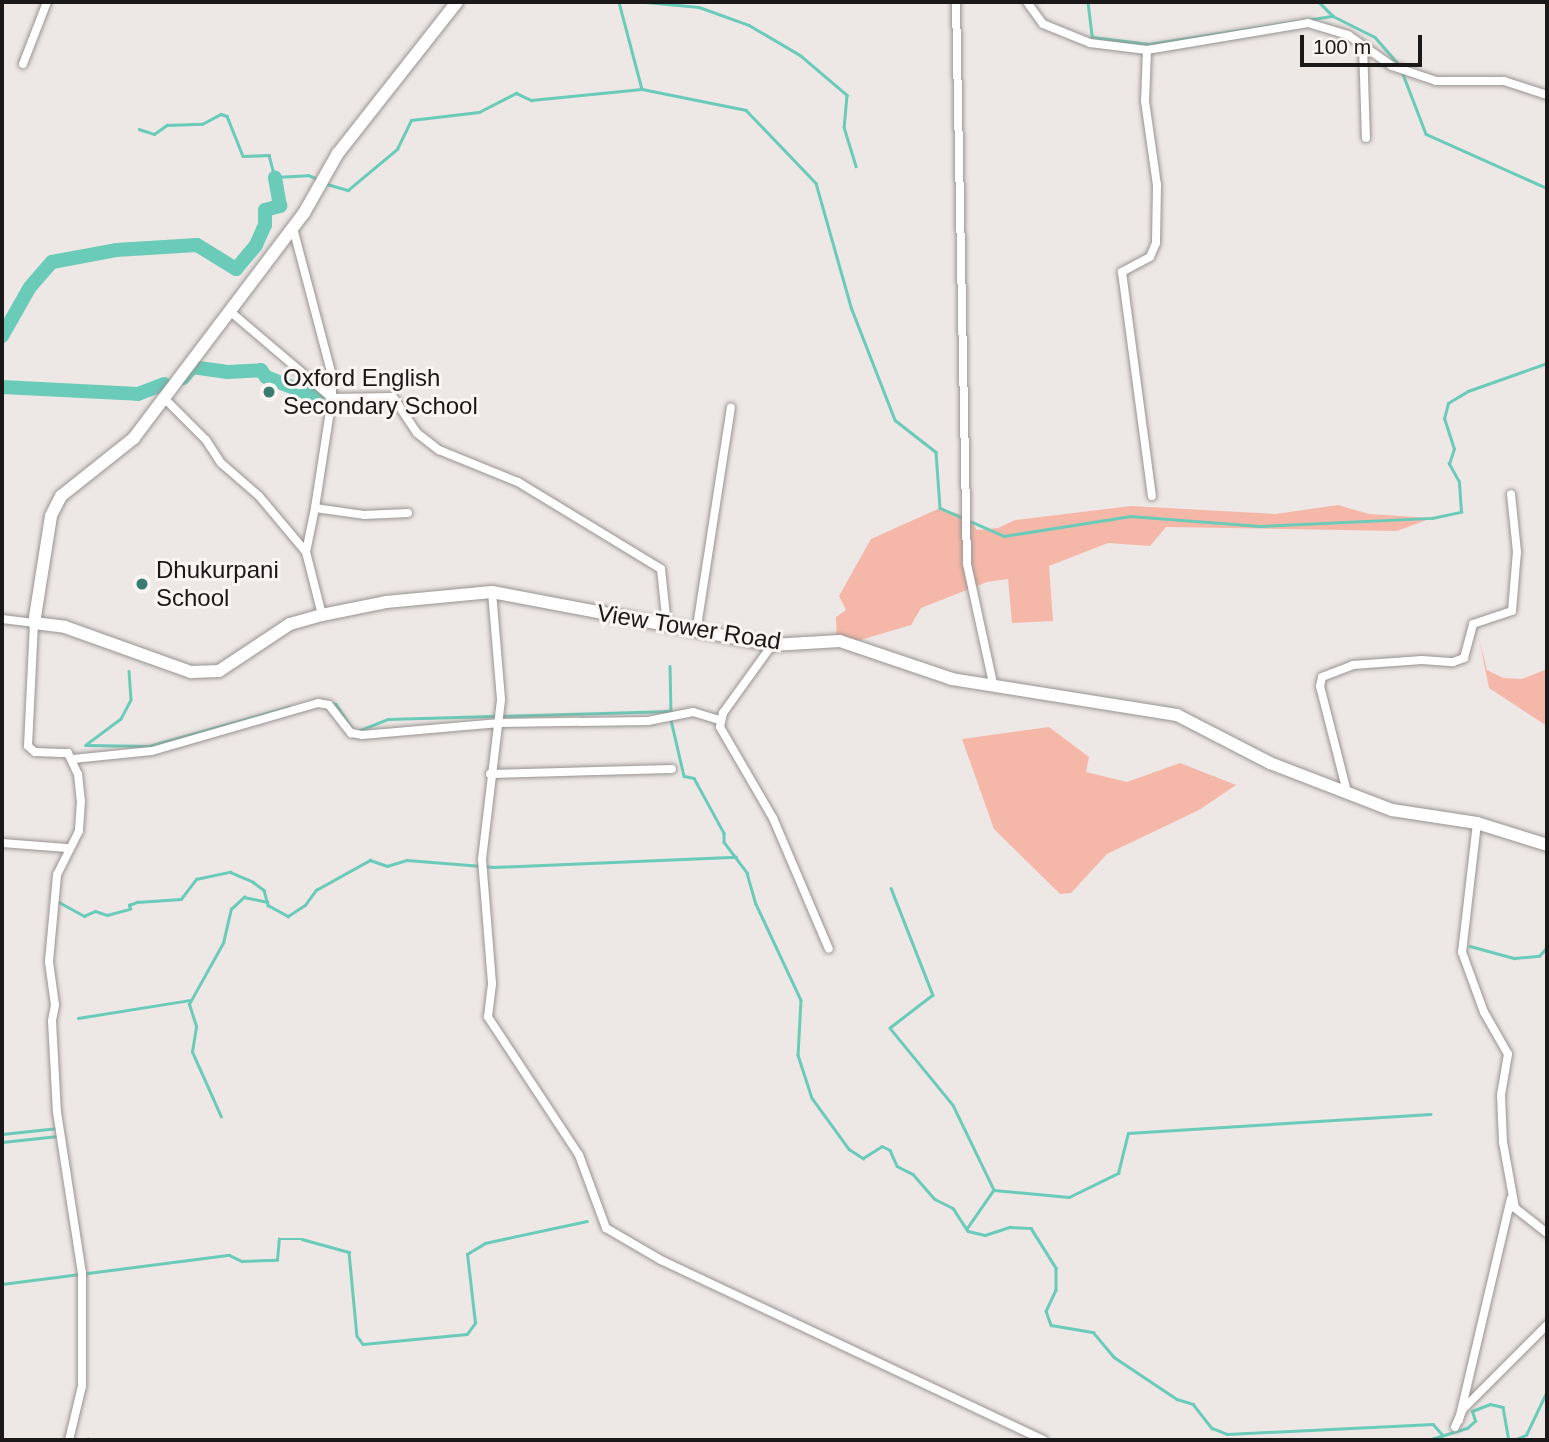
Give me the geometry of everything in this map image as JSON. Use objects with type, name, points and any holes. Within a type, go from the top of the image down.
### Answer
[{"type":"street","points":[[23,64],[47,2]]},
{"type":"street","points":[[69,1440],[82,1386],[82,1273],[57,1112],[52,1021],[55,1005],[49,962],[57,875],[82,820],[73,759],[68,753],[35,752],[28,746],[34,623],[51,516],[61,496],[134,438],[232,313],[293,228],[320,180],[400,69],[457,2]]},
{"type":"street","points":[[956,2],[966,540],[993,683]]},
{"type":"street","points":[[1027,2],[1043,24],[1062,35],[1147,50],[1308,23],[1329,27],[1363,45],[1392,66],[1436,81],[1504,81],[1547,95]]},
{"type":"street","points":[[1363,45],[1366,138]]},
{"type":"street","points":[[1147,50],[1145,101],[1157,185],[1156,243],[1150,257],[1122,272],[1152,496]]},
{"type":"street","points":[[293,228],[332,376],[332,398],[306,552]]},
{"type":"street","points":[[232,313],[332,398],[393,397],[417,433],[439,450],[518,482],[661,569],[667,626]]},
{"type":"street","points":[[163,398],[206,440],[221,463],[259,496],[306,552],[322,615]]},
{"type":"street","points":[[696,633],[731,408]]},
{"type":"street","points":[[1346,788],[1320,686],[1322,677],[1353,665],[1422,660],[1453,662],[1464,658],[1473,624],[1512,611],[1517,552],[1511,494]]},
{"type":"street","points":[[315,508],[364,515],[408,513]]},
{"type":"street","points":[[492,592],[499,723],[490,774],[482,859],[492,984],[488,1017],[579,1155],[606,1228],[661,1261],[1044,1440]]},
{"type":"street","name":"View Tower Road","points":[[34,623],[65,627],[191,672],[219,671],[290,624],[322,615],[386,602],[492,592],[696,633],[772,645],[839,641],[952,679],[993,683],[1177,715],[1270,764],[1346,788],[1392,810],[1477,822],[1547,845]]},
{"type":"street","points":[[2,619],[34,623]]},
{"type":"street","points":[[720,720],[772,645]]},
{"type":"street","points":[[73,759],[152,751],[318,704],[329,705],[351,733],[362,735],[499,723],[648,722],[693,712],[720,720]]},
{"type":"street","points":[[720,720],[730,747],[774,818],[829,949]]},
{"type":"street","points":[[490,774],[672,769]]},
{"type":"street","points":[[1477,822],[1461,952],[1484,1012],[1508,1054],[1501,1095],[1512,1196],[1523,1219],[1547,1233]]},
{"type":"street","points":[[2,844],[67,848]]},
{"type":"street","points":[[1512,1196],[1457,1423],[1472,1399],[1547,1325]]},
{"type":"shaded area","points":[[1338,505],[1369,514],[1432,518],[1397,531],[1166,527],[1150,546],[1108,543],[1049,566],[1053,621],[1012,623],[1008,579],[987,582],[921,608],[911,625],[837,647],[836,617],[846,610],[839,596],[871,539],[940,508],[968,517],[977,530],[998,528],[1015,520],[1131,506],[1275,514]]},
{"type":"shaded area","points":[[1479,638],[1487,670],[1503,678],[1522,679],[1547,669],[1547,726],[1489,688]]},
{"type":"shaded area","points":[[1049,727],[1089,757],[1086,772],[1127,782],[1180,763],[1236,785],[1199,810],[1107,854],[1071,893],[1060,894],[994,829],[962,739]]},
{"type":"waterway","points":[[619,2],[642,89],[746,110],[816,183],[851,307],[895,420],[936,452],[940,508],[1004,536],[1130,516],[1260,526],[1432,518],[1461,512],[1459,482],[1449,464],[1454,449],[1444,419],[1448,403],[1468,391],[1547,363]]},
{"type":"waterway","points":[[646,2],[699,7],[749,25],[800,55],[847,95],[844,127],[856,166]]},
{"type":"waterway","points":[[1088,2],[1092,37],[1149,44],[1333,16]]},
{"type":"waterway","points":[[1319,2],[1333,16],[1375,37],[1402,68]]},
{"type":"waterway","points":[[1403,74],[1426,134],[1547,188]]},
{"type":"waterway","points":[[327,184],[348,190],[397,149],[411,120],[479,112],[516,93],[531,100],[641,89]]},
{"type":"waterway","points":[[139,129],[154,134],[167,125],[202,124],[221,114],[227,116],[243,156],[269,155],[275,177],[308,175],[318,179]]},
{"type":"waterway","points":[[2,336],[30,287],[52,262],[116,250],[197,245],[236,269],[256,245],[265,225],[265,210],[280,206],[275,177]]},
{"type":"waterway","points":[[183,378],[192,367],[228,372],[261,370],[266,377],[317,397]]},
{"type":"waterway","points":[[2,387],[138,394],[164,384]]},
{"type":"waterway","points":[[670,666],[671,713]]},
{"type":"waterway","points":[[129,671],[131,700],[121,719],[86,745],[149,746],[289,707]]},
{"type":"waterway","points":[[316,700],[336,704],[351,727]]},
{"type":"waterway","points":[[358,731],[388,719],[671,711]]},
{"type":"waterway","points":[[671,720],[684,776],[694,778],[724,833],[724,842],[747,873],[756,904],[801,1000],[798,1055],[812,1098],[849,1149],[863,1158],[882,1146],[890,1150],[897,1166],[913,1174],[935,1199],[953,1208],[968,1231],[985,1235],[1010,1227],[1031,1228],[1056,1268],[1056,1290],[1046,1311],[1051,1325],[1093,1332],[1114,1357],[1177,1399],[1193,1404],[1212,1428],[1227,1434],[1433,1424],[1443,1435]]},
{"type":"waterway","points":[[59,902],[84,916],[95,911],[107,915],[130,909],[129,905],[137,902],[181,899],[196,879],[230,872],[264,890],[268,905],[288,916],[305,905],[316,890],[370,860],[387,866],[407,860],[494,867],[736,857]]},
{"type":"waterway","points":[[891,888],[933,995],[890,1028],[953,1105],[994,1190],[967,1229]]},
{"type":"waterway","points":[[221,1117],[192,1052],[196,1026],[189,1004],[223,943],[231,909],[244,897],[267,902]]},
{"type":"waterway","points":[[1470,946],[1514,958],[1539,956],[1547,947]]},
{"type":"waterway","points":[[78,1018],[191,1000]]},
{"type":"waterway","points":[[994,1190],[1069,1197],[1118,1173],[1128,1133],[1430,1114]]},
{"type":"waterway","points":[[2,1134],[58,1128]]},
{"type":"waterway","points":[[2,1142],[58,1136]]},
{"type":"waterway","points":[[2,1284],[229,1255],[242,1261],[277,1260],[279,1239],[302,1239],[349,1252],[357,1336],[363,1344],[467,1334],[475,1323],[467,1254],[485,1243],[587,1221]]},
{"type":"waterway","points":[[1514,1440],[1526,1435],[1547,1391]]},
{"type":"waterway","points":[[1428,1440],[1467,1428],[1475,1421],[1472,1411],[1490,1404],[1503,1407],[1509,1440]]},
{"type":"place","name":"Oxford English Secondary School","points":[[269,392]]},
{"type":"place","name":"Dhukurpani School","points":[[142,584]]}]
